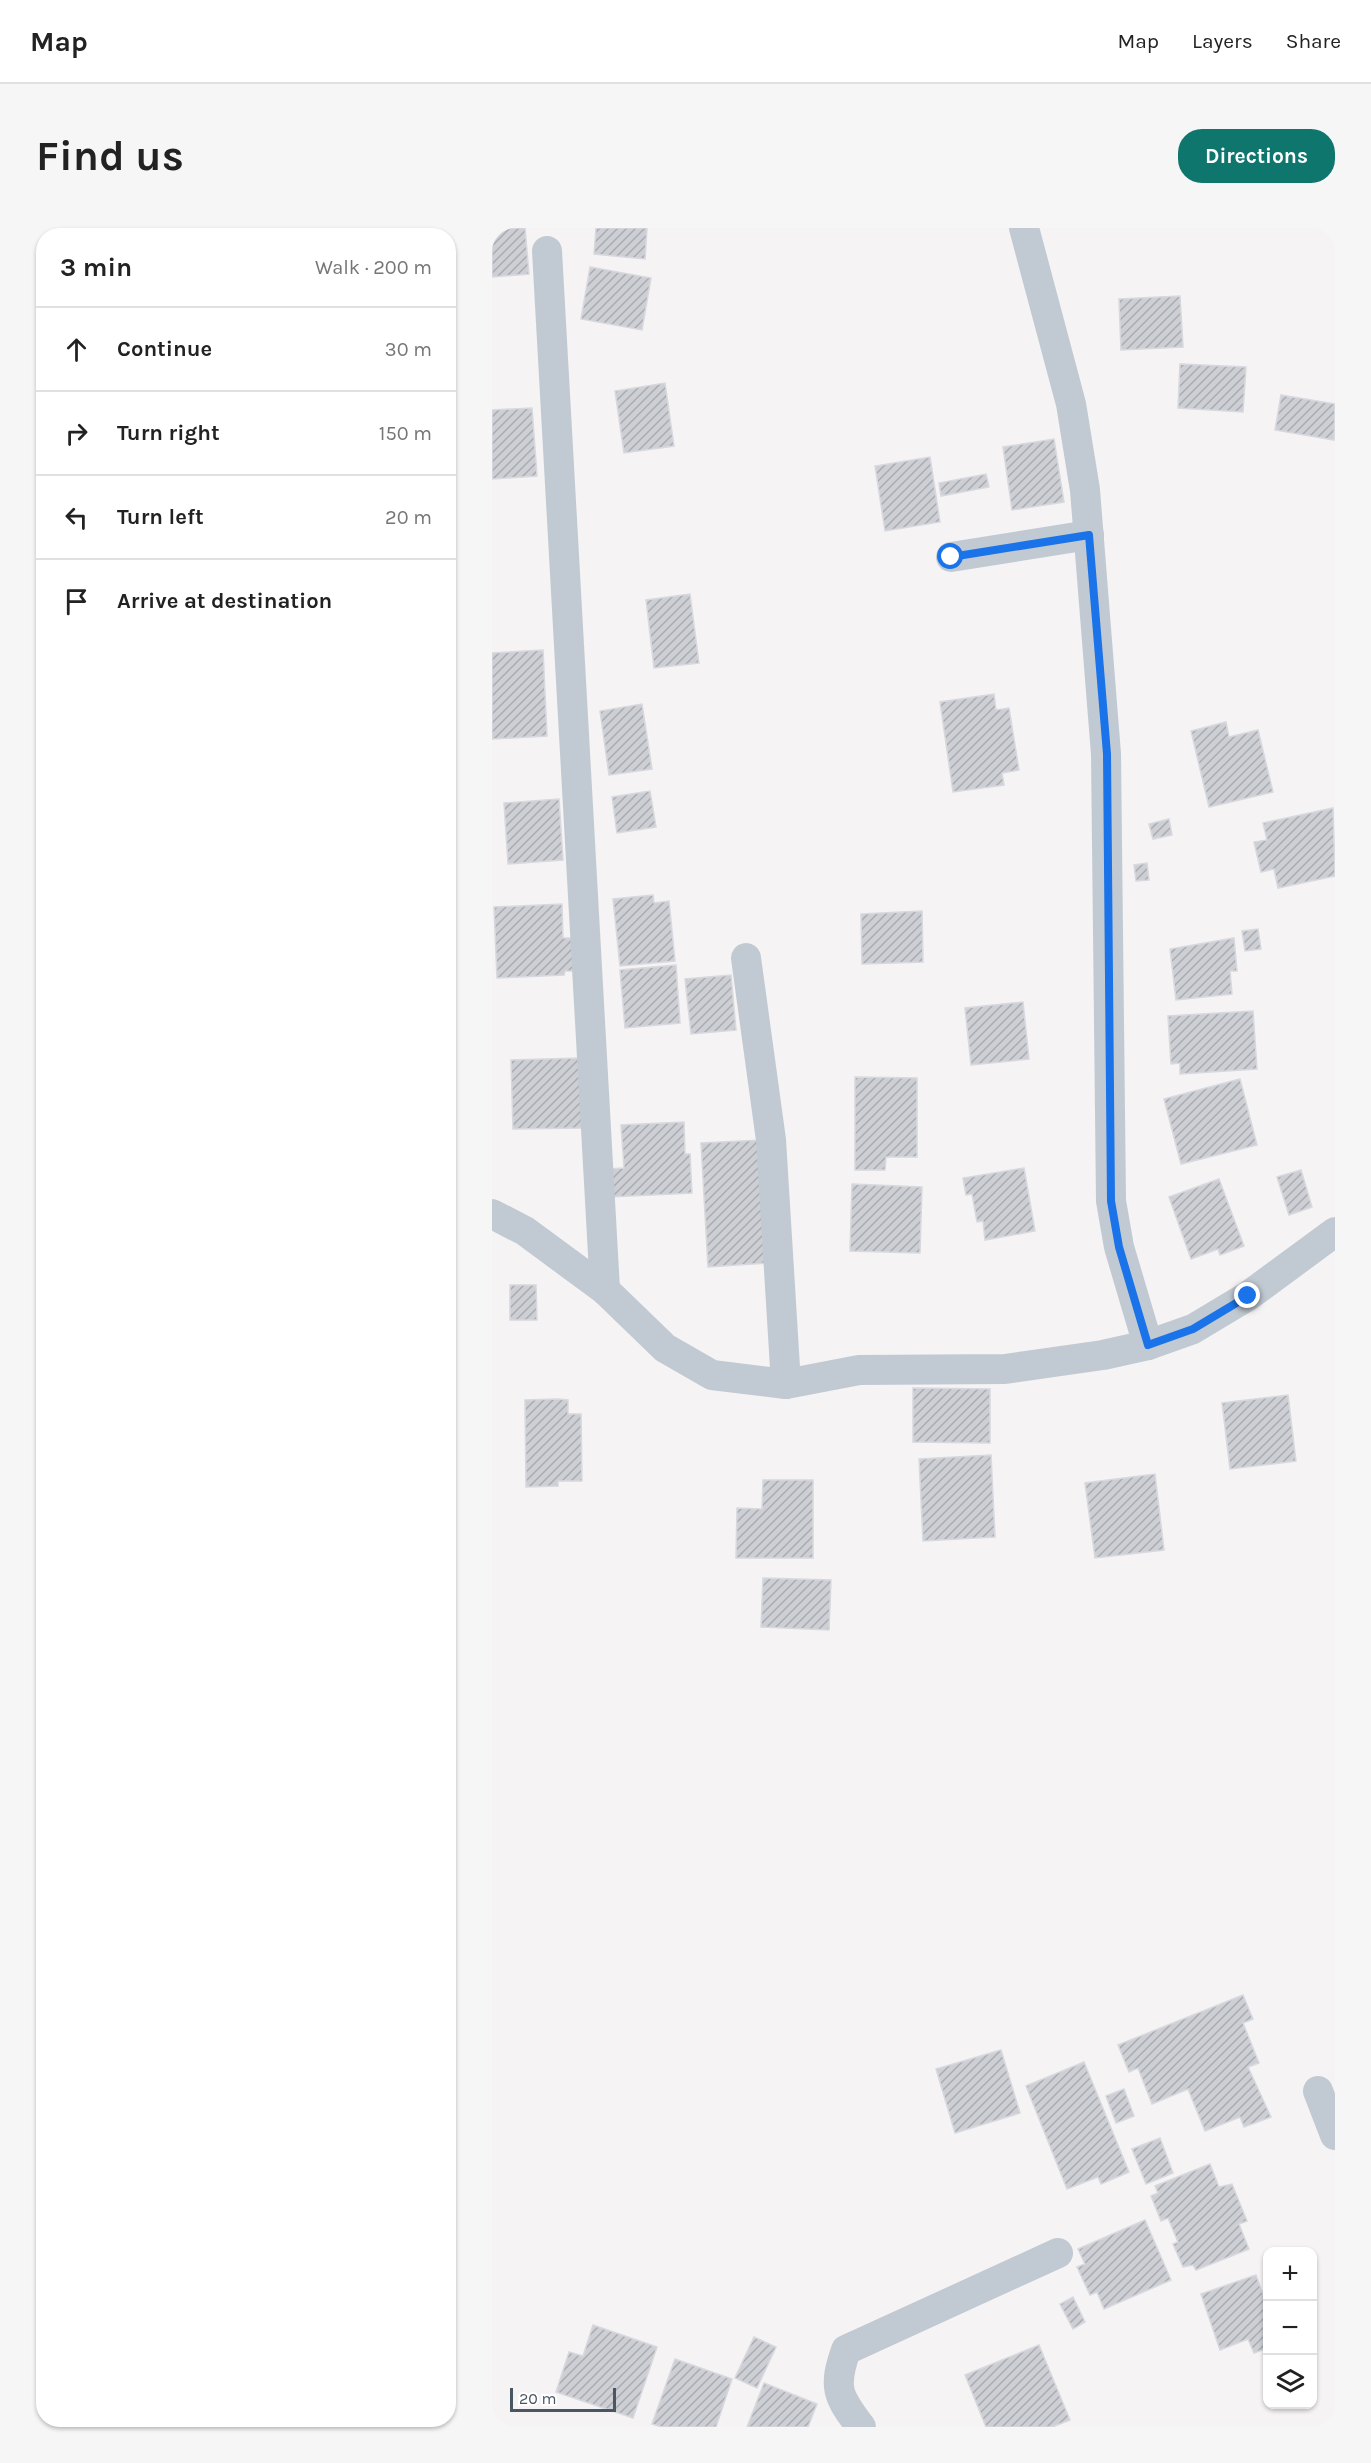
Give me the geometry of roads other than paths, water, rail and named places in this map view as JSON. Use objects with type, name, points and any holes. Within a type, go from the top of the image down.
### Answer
[{"type":"street","points":[[1024,228],[1071,404],[1085,490],[1107,754],[1111,1201],[1119,1247],[1148,1345]]},
{"type":"street","points":[[547,251],[605,1290]]},
{"type":"street","points":[[951,557],[1089,535]]},
{"type":"street","points":[[746,958],[771,1140],[786,1384]]},
{"type":"street","points":[[492,1214],[525,1231],[605,1290],[665,1348],[712,1376],[786,1384],[859,1370],[1005,1369],[1103,1355],[1148,1345],[1193,1329],[1248,1296],[1335,1232]]},
{"type":"street","points":[[1318,2091],[1335,2135]]},
{"type":"street","points":[[861,2427],[844,2405],[836,2377],[846,2350],[1058,2253]]}]
